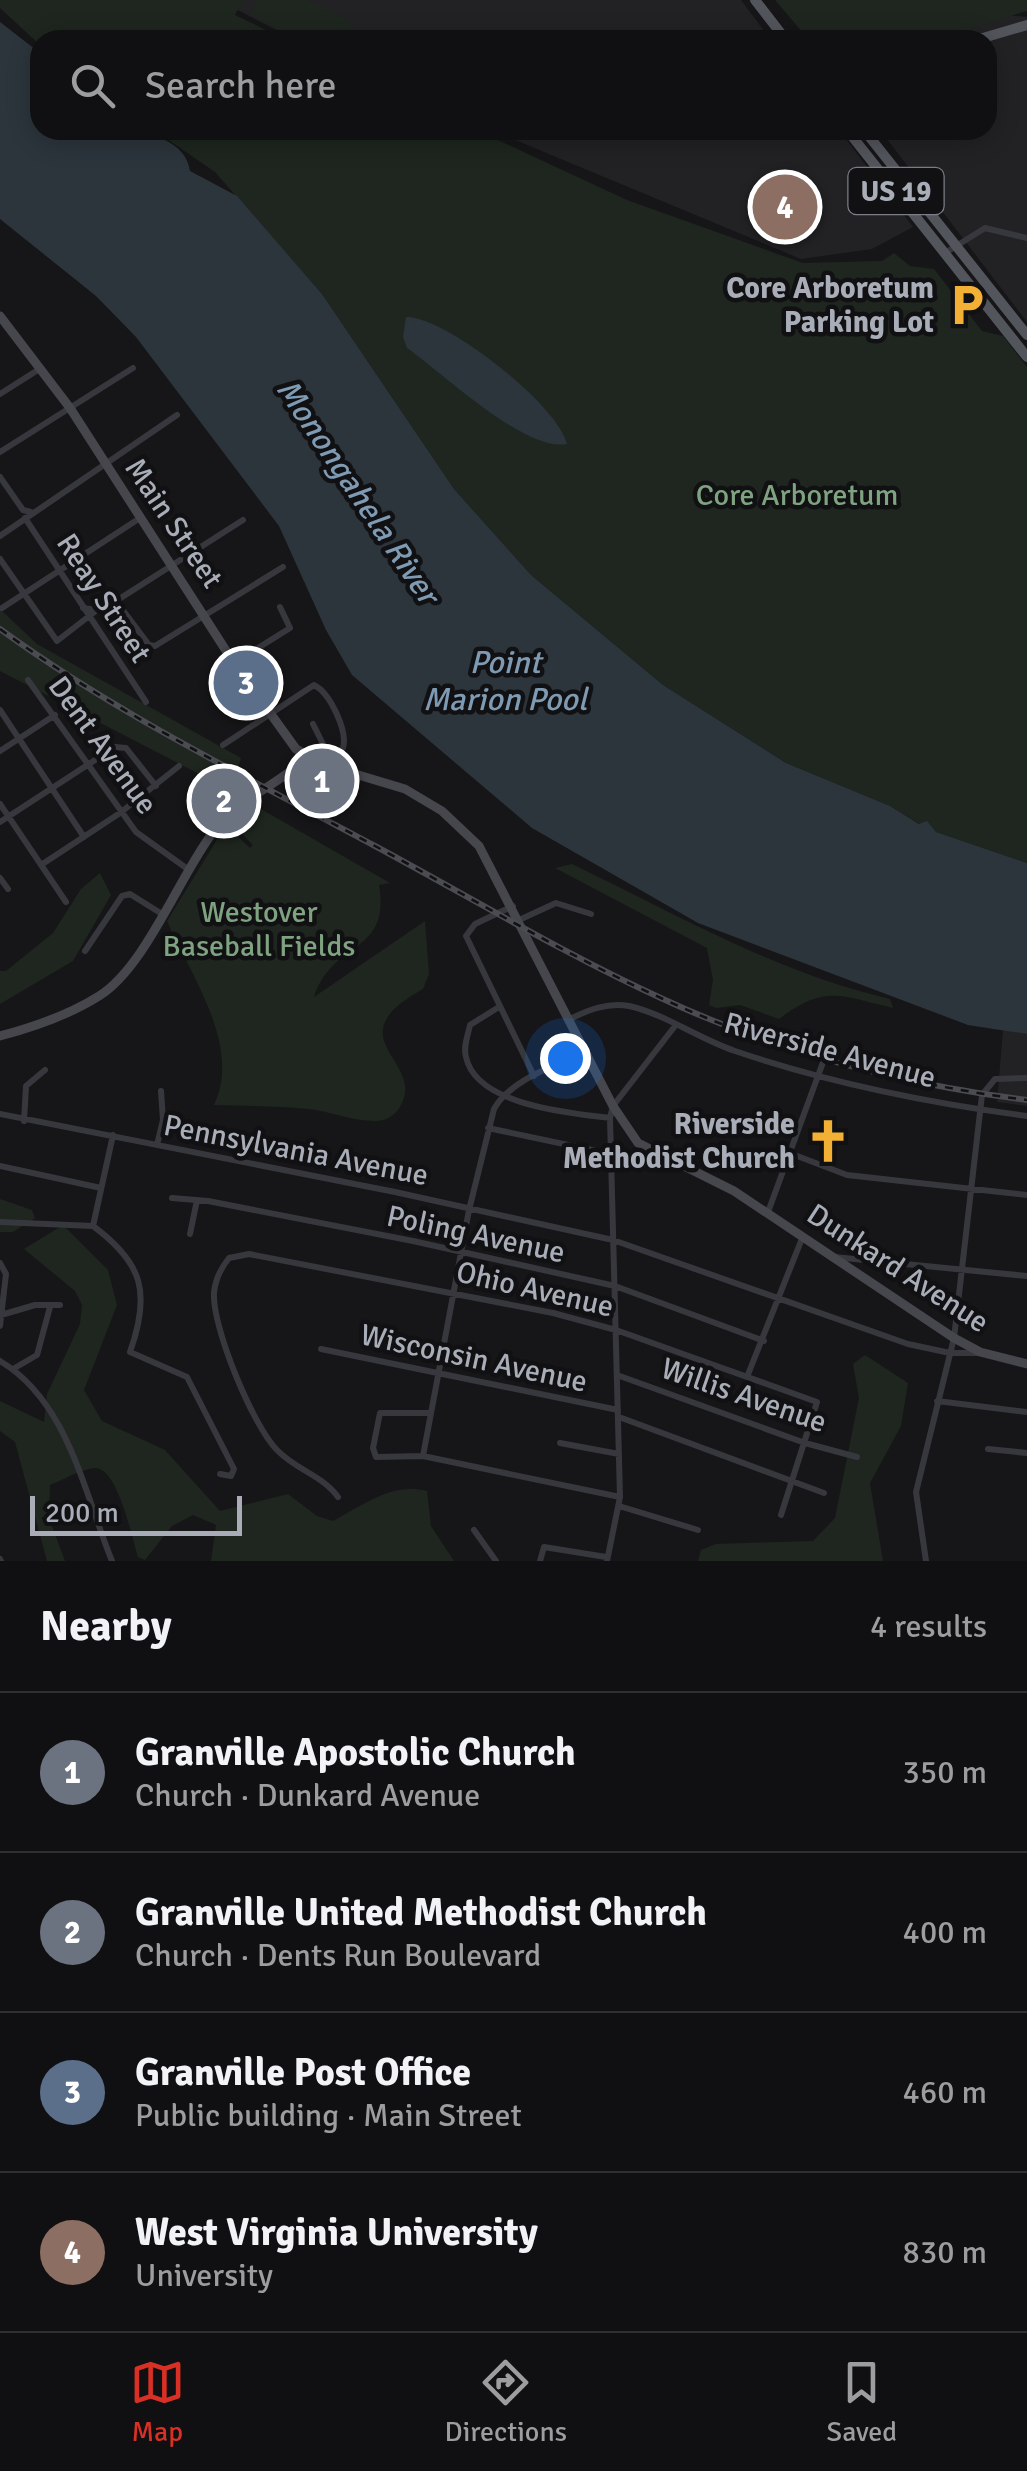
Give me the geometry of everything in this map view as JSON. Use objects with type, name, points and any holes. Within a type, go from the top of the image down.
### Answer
[{"type":"main road","points":[[755,0],[778,30]]},
{"type":"main road","points":[[997,34],[1027,25]]},
{"type":"main road","name":"US 19","points":[[855,140],[1027,357]]},
{"type":"main road","name":"US 19","points":[[872,140],[1027,335]]},
{"type":"main road","name":"Main Street","points":[[2,321],[70,408],[234,663],[306,758]]},
{"type":"main road","points":[[0,1036],[36,1026],[102,995],[140,951],[232,810],[306,758]]},
{"type":"main road","name":"Dunkard Avenue","points":[[306,758],[405,789],[442,811],[480,846],[613,1106],[638,1143],[768,1212],[954,1338],[980,1352],[1027,1364]]},
{"type":"street","points":[[946,253],[985,228],[1027,238]]},
{"type":"street","points":[[0,394],[42,368]]},
{"type":"street","points":[[0,452],[133,368]]},
{"type":"street","points":[[0,536],[177,416]]},
{"type":"street","name":"Reay Street","points":[[0,478],[28,515],[58,572],[146,702]]},
{"type":"street","points":[[2,608],[140,518]]},
{"type":"street","points":[[0,560],[57,641],[97,610],[244,520]]},
{"type":"street","points":[[116,601],[148,645],[155,646],[282,567]]},
{"type":"street","points":[[234,663],[290,628],[280,607]]},
{"type":"street","points":[[83,608],[97,610]]},
{"type":"street","name":"Dent Avenue","points":[[28,680],[136,832],[190,871]]},
{"type":"street","points":[[223,745],[314,685],[324,691],[345,736],[343,748],[333,754]]},
{"type":"street","points":[[0,710],[84,837]]},
{"type":"street","points":[[0,751],[54,716]]},
{"type":"street","points":[[313,724],[324,748],[333,754]]},
{"type":"street","points":[[0,822],[121,746],[156,786]]},
{"type":"street","points":[[331,767],[333,754]]},
{"type":"street","points":[[41,865],[179,766]]},
{"type":"street","points":[[0,804],[66,902]]},
{"type":"street","points":[[0,878],[8,889]]},
{"type":"street","points":[[85,952],[122,896],[130,894],[162,914]]},
{"type":"street","points":[[519,920],[556,902],[591,914]]},
{"type":"street","points":[[513,906],[475,924],[466,936],[534,1076]]},
{"type":"street","name":"Riverside Avenue","points":[[570,1019],[615,1005],[644,1011],[732,1050],[820,1075],[980,1110],[1027,1116]]},
{"type":"street","points":[[500,1007],[473,1019],[465,1049],[475,1076],[501,1097],[610,1118]]},
{"type":"street","points":[[540,1561],[544,1547],[606,1559],[620,1496],[610,1118],[613,1106],[675,1026]]},
{"type":"street","points":[[768,1212],[830,1046]]},
{"type":"street","points":[[422,1456],[488,1128],[501,1097],[586,1051]]},
{"type":"street","points":[[24,1120],[26,1086],[45,1070]]},
{"type":"street","points":[[926,1561],[916,1492],[954,1338],[980,1110],[988,1083],[1027,1078]]},
{"type":"street","points":[[157,1145],[163,1120],[161,1091]]},
{"type":"street","name":"Pennsylvania Avenue","points":[[0,1114],[613,1240],[908,1344],[950,1353],[980,1352]]},
{"type":"street","points":[[488,1128],[611,1154]]},
{"type":"street","points":[[93,1226],[113,1136]]},
{"type":"street","points":[[792,1154],[847,1175],[1027,1196]]},
{"type":"street","points":[[0,1166],[101,1188]]},
{"type":"street","name":"Poling Avenue","points":[[172,1198],[614,1286],[764,1341]]},
{"type":"street","points":[[190,1234],[197,1200]]},
{"type":"street","points":[[0,1222],[93,1226],[125,1252],[139,1282],[142,1320],[130,1352],[187,1377],[234,1469],[231,1476],[220,1474]]},
{"type":"street","points":[[747,1378],[803,1236]]},
{"type":"street","name":"Ohio Avenue","points":[[338,1497],[328,1483],[277,1450],[238,1377],[214,1294],[224,1262],[234,1257],[250,1254],[456,1293],[616,1330],[817,1402],[805,1443]]},
{"type":"street","points":[[834,1257],[1027,1276]]},
{"type":"street","points":[[0,1263],[6,1274],[0,1326]]},
{"type":"street","points":[[1,1315],[35,1305],[60,1306]]},
{"type":"street","points":[[13,1369],[37,1354],[50,1307]]},
{"type":"street","name":"Wisconsin Avenue","points":[[321,1349],[618,1414],[824,1493]]},
{"type":"street","points":[[0,1361],[13,1369],[58,1424],[112,1561]]},
{"type":"street","name":"Willis Avenue","points":[[617,1376],[805,1443],[857,1456]]},
{"type":"street","points":[[937,1401],[1027,1412]]},
{"type":"street","points":[[428,1413],[380,1413],[373,1448],[376,1456],[422,1456],[620,1496]]},
{"type":"street","points":[[560,1443],[619,1454]]},
{"type":"street","points":[[781,1515],[805,1443]]},
{"type":"street","points":[[988,1450],[1027,1453]]},
{"type":"street","points":[[619,1506],[698,1530]]},
{"type":"street","points":[[474,1530],[496,1561]]},
{"type":"shaded area","points":[[218,0],[741,0],[764,30],[276,30]]},
{"type":"shaded area","points":[[984,13],[1027,17],[1027,322],[888,140],[997,140],[997,30],[913,30]]},
{"type":"shaded area","points":[[515,140],[847,140],[913,227],[872,249],[801,259]]},
{"type":"shaded area","points":[[1003,1030],[1027,1034],[1027,1106],[997,1102]]},
{"type":"green space","points":[[0,0],[243,0],[235,15],[266,30],[30,30],[30,36],[0,8]]},
{"type":"green space","points":[[258,0],[307,0],[355,23],[351,30],[281,30],[250,15]]},
{"type":"green space","points":[[775,0],[1027,0],[1027,11],[963,30],[800,30]]},
{"type":"green space","name":"Core Arboretum","points":[[169,140],[498,140],[627,200],[803,263],[882,261],[894,253],[910,266],[934,269],[982,331],[1003,336],[1027,367],[1027,863],[936,832],[927,822],[920,824],[890,806],[786,763],[663,685],[531,575],[454,489],[322,294],[215,172]]},
{"type":"green space","points":[[0,609],[37,644],[241,758],[232,791],[0,671]]},
{"type":"green space","name":"Westover Baseball Fields","points":[[254,805],[390,883],[379,885],[377,924],[369,936],[334,965],[314,997],[425,921],[429,974],[423,989],[396,1007],[384,1023],[383,1038],[403,1079],[405,1094],[397,1111],[385,1119],[360,1120],[296,1108],[214,1105],[221,1082],[218,1035],[167,921],[226,825],[250,848],[253,845],[230,822]]},
{"type":"green space","points":[[572,864],[767,958],[890,999],[893,1008],[846,997],[822,997],[779,1019],[740,1005],[709,1005],[713,980],[707,948],[555,868]]},
{"type":"green space","points":[[100,873],[111,895],[73,961],[0,1004],[0,971],[6,971],[53,933],[81,889]]},
{"type":"green space","points":[[0,1199],[32,1210],[35,1218],[13,1232],[0,1232]]},
{"type":"green space","points":[[63,1225],[108,1270],[117,1305],[84,1390],[102,1421],[165,1450],[220,1511],[288,1494],[317,1516],[333,1521],[390,1492],[427,1491],[431,1526],[454,1561],[211,1561],[216,1525],[193,1515],[172,1526],[145,1560],[138,1557],[111,1479],[95,1468],[50,1485],[49,1518],[65,1561],[47,1561],[15,1442],[0,1431],[0,1401],[44,1422],[47,1394],[80,1324],[82,1305],[75,1291],[24,1249]]},
{"type":"green space","points":[[865,1355],[908,1383],[901,1426],[870,1483],[883,1561],[698,1561],[701,1550],[716,1544],[813,1541],[835,1518],[859,1398],[853,1364]]},
{"type":"water","name":"Point Marion Pool","points":[[0,22],[30,45],[30,140],[163,140],[183,154],[190,171],[237,196],[322,294],[454,489],[531,575],[663,685],[786,763],[890,806],[919,824],[927,821],[936,832],[1027,863],[1027,1034],[968,1025],[698,923],[532,828],[352,675],[326,630],[279,526],[136,337],[96,296],[0,219]]},
{"type":"water","points":[[406,317],[446,331],[498,366],[544,408],[567,444],[529,436],[508,424],[407,348],[403,337]]},
{"type":"railway","points":[[0,629],[90,689],[184,744],[553,944],[663,999],[750,1035],[841,1063],[933,1085],[1027,1100]]},
{"type":"place","name":"West Virginia University","points":[[785,207]]},
{"type":"place","name":"Core Arboretum Parking Lot","points":[[967,305]]},
{"type":"place","name":"Granville Post Office","points":[[246,683]]},
{"type":"place","name":"Granville Apostolic Church","points":[[322,781]]},
{"type":"place","name":"Granville United Methodist Church","points":[[224,801]]},
{"type":"place","name":"Riverside Methodist Church","points":[[828,1141]]},
{"type":"water label","name":"Monongahela River","points":[[358,491]]}]
